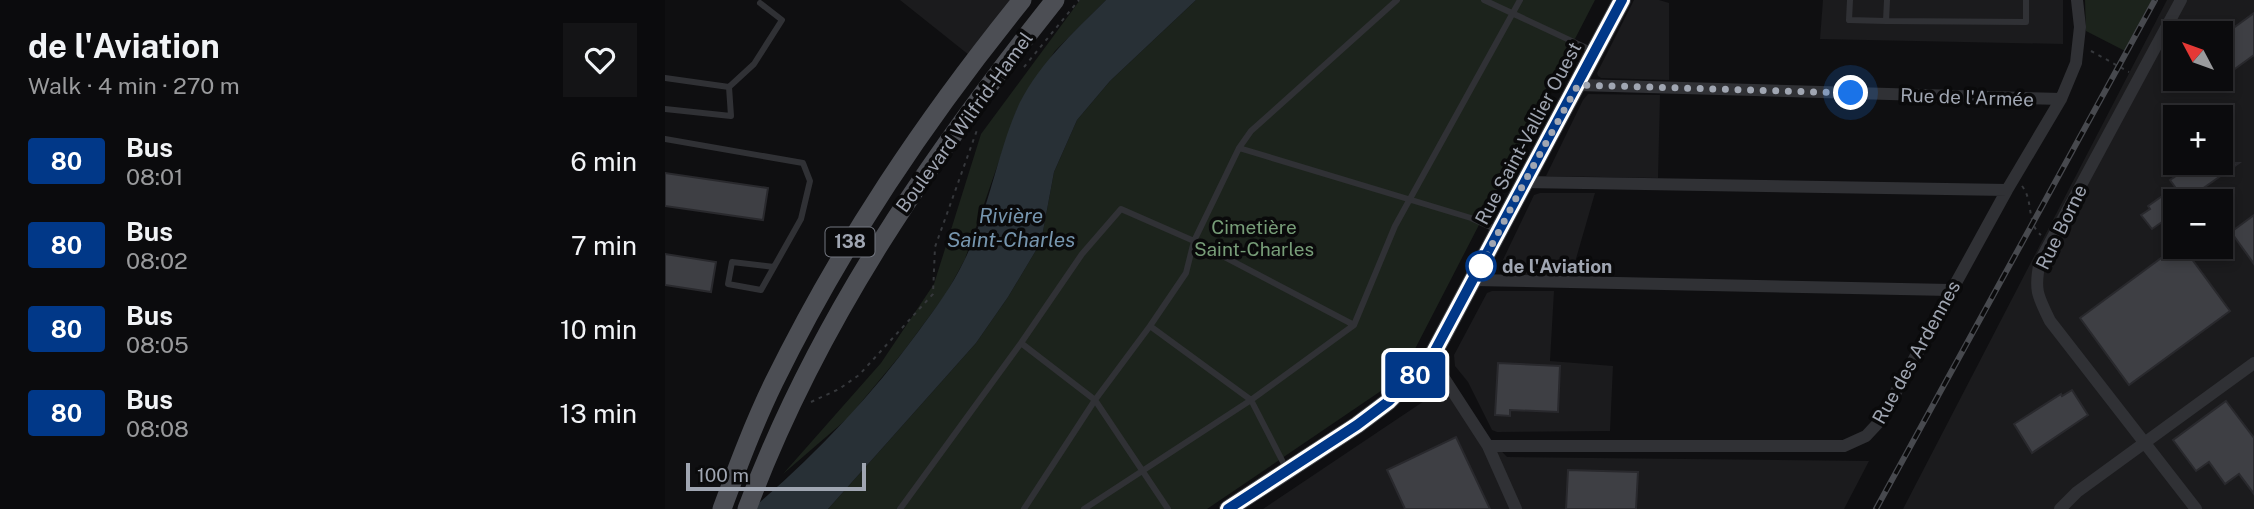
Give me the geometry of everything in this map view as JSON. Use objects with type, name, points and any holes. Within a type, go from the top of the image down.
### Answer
[{"type":"main road","name":"Boulevard Wilfrid-Hamel","points":[[722,509],[751,432],[774,383],[859,227],[929,119],[1022,0]]},
{"type":"main road","name":"Boulevard Wilfrid-Hamel","points":[[749,505],[790,407],[881,239],[956,128],[1055,0]]},
{"type":"street","name":"Rue Saint-Vallier Ouest","points":[[1227,509],[1357,425],[1389,401],[1431,358],[1622,0]]},
{"type":"street","name":"Rue des Ardennes","points":[[1488,446],[1844,446],[1866,436],[1880,421],[1906,377],[1951,290],[2061,99],[2076,63],[2080,27],[2077,0]]},
{"type":"street","name":"Rue Borne","points":[[2181,0],[2040,261],[2035,282],[2050,321],[2196,509]]},
{"type":"street","name":"Rue de l'Armée","points":[[1578,85],[2061,99]]},
{"type":"street","points":[[1524,183],[2007,190]]},
{"type":"street","points":[[1474,280],[1951,290]]},
{"type":"street","points":[[1431,358],[1488,446],[1516,509]]},
{"type":"street","points":[[2060,509],[2077,492],[2254,363]]},
{"type":"lane","points":[[1024,509],[1095,400],[1150,327],[1186,273],[1194,241],[1239,148],[1251,131],[1397,0]]},
{"type":"lane","points":[[1484,0],[1595,52]]},
{"type":"lane","points":[[1084,509],[1251,400],[1354,325],[1395,226],[1520,0]]},
{"type":"lane","points":[[1850,0],[1849,20],[2026,23],[2026,0]]},
{"type":"lane","points":[[1886,21],[1887,0]]},
{"type":"lane","points":[[729,87],[754,64],[782,20],[760,3]]},
{"type":"lane","points":[[665,78],[729,87]]},
{"type":"lane","points":[[665,108],[731,116],[729,87]]},
{"type":"lane","points":[[665,139],[803,163],[810,181],[801,219],[761,290],[728,284],[732,262],[773,267]]},
{"type":"lane","points":[[1239,148],[1471,218],[1499,231]]},
{"type":"lane","points":[[912,509],[902,506],[1082,254],[1121,209],[1194,241],[1354,325]]},
{"type":"lane","points":[[1150,327],[1251,400],[1287,470]]},
{"type":"lane","points":[[1021,343],[1095,400],[1168,509]]},
{"type":"path","points":[[1020,72],[1079,0]]},
{"type":"path","points":[[2078,44],[2139,78]]},
{"type":"path","points":[[811,401],[839,389],[859,375],[933,294],[935,247],[978,129]]},
{"type":"path","points":[[2015,178],[2026,191],[2032,223],[2037,232],[2050,242]]},
{"type":"shaded area","points":[[900,0],[1022,0],[974,59]]},
{"type":"shaded area","points":[[1634,0],[1659,0],[1669,3],[1669,80],[1598,76],[1597,73]]},
{"type":"shaded area","points":[[1823,0],[2063,0],[2063,44],[1820,39]]},
{"type":"shaded area","points":[[2167,0],[2254,0],[2254,509],[1903,509]]},
{"type":"shaded area","points":[[1588,94],[1660,95],[1658,178],[1546,176]]},
{"type":"shaded area","points":[[1595,193],[1571,276],[1507,275],[1500,266],[1534,195]]},
{"type":"shaded area","points":[[1554,291],[1550,361],[1613,366],[1610,431],[1492,430],[1468,382],[1455,366],[1454,355],[1487,293]]},
{"type":"shaded area","points":[[1442,389],[1507,457],[1869,461],[1844,509],[1263,509]]},
{"type":"green space","points":[[1080,0],[1106,0],[1055,51],[1017,109],[965,259],[946,294],[903,352],[848,418],[783,474],[881,363],[934,284],[981,134]]},
{"type":"green space","name":"Cimetière Saint-Charles","points":[[1196,0],[1595,0],[1400,378],[1207,509],[828,509],[976,343],[1008,297],[1041,242],[1054,172],[1077,120],[1110,81]]},
{"type":"green space","points":[[2085,0],[2155,0],[2127,52],[2086,31]]},
{"type":"water","name":"Rivière Saint-Charles","points":[[1106,0],[1196,0],[1110,81],[1077,120],[1054,172],[1041,242],[976,343],[828,509],[752,509],[819,447],[861,403],[937,306],[972,243],[1009,129],[1024,95],[1056,51]]},
{"type":"building","points":[[2254,13],[2254,55],[2233,70],[2233,28]]},
{"type":"building","points":[[665,173],[768,188],[763,220],[665,206]]},
{"type":"building","points":[[2177,175],[2222,175],[2202,189],[2172,189],[2175,187],[2170,180]]},
{"type":"building","points":[[2163,195],[2163,221],[2152,229],[2141,215],[2150,209],[2148,206]]},
{"type":"building","points":[[2254,215],[2254,264],[2233,235],[2233,231]]},
{"type":"building","points":[[665,254],[716,262],[711,292],[665,285]]},
{"type":"building","points":[[2163,257],[2163,259],[2192,259],[2230,311],[2129,385],[2080,318]]},
{"type":"building","points":[[1498,363],[1560,366],[1558,412],[1510,410],[1510,416],[1495,415]]},
{"type":"building","points":[[2072,390],[2088,415],[2032,453],[2014,424],[2061,394],[2062,396]]},
{"type":"building","points":[[2226,401],[2254,438],[2254,494],[2239,474],[2225,484],[2209,462],[2196,471],[2173,440]]},
{"type":"building","points":[[1456,437],[1490,509],[1405,509],[1387,470]]},
{"type":"building","points":[[1568,470],[1638,472],[1636,509],[1566,509]]},
{"type":"railway","points":[[1876,509],[2155,0]]},
{"type":"bus line","name":"80","points":[[1228,509],[1357,425],[1389,401],[1431,358],[1622,0]]},
{"type":"place","name":"de l'Aviation","points":[[1481,266]]},
{"type":"route","points":[[1481,266],[1578,85],[1851,93]]}]
